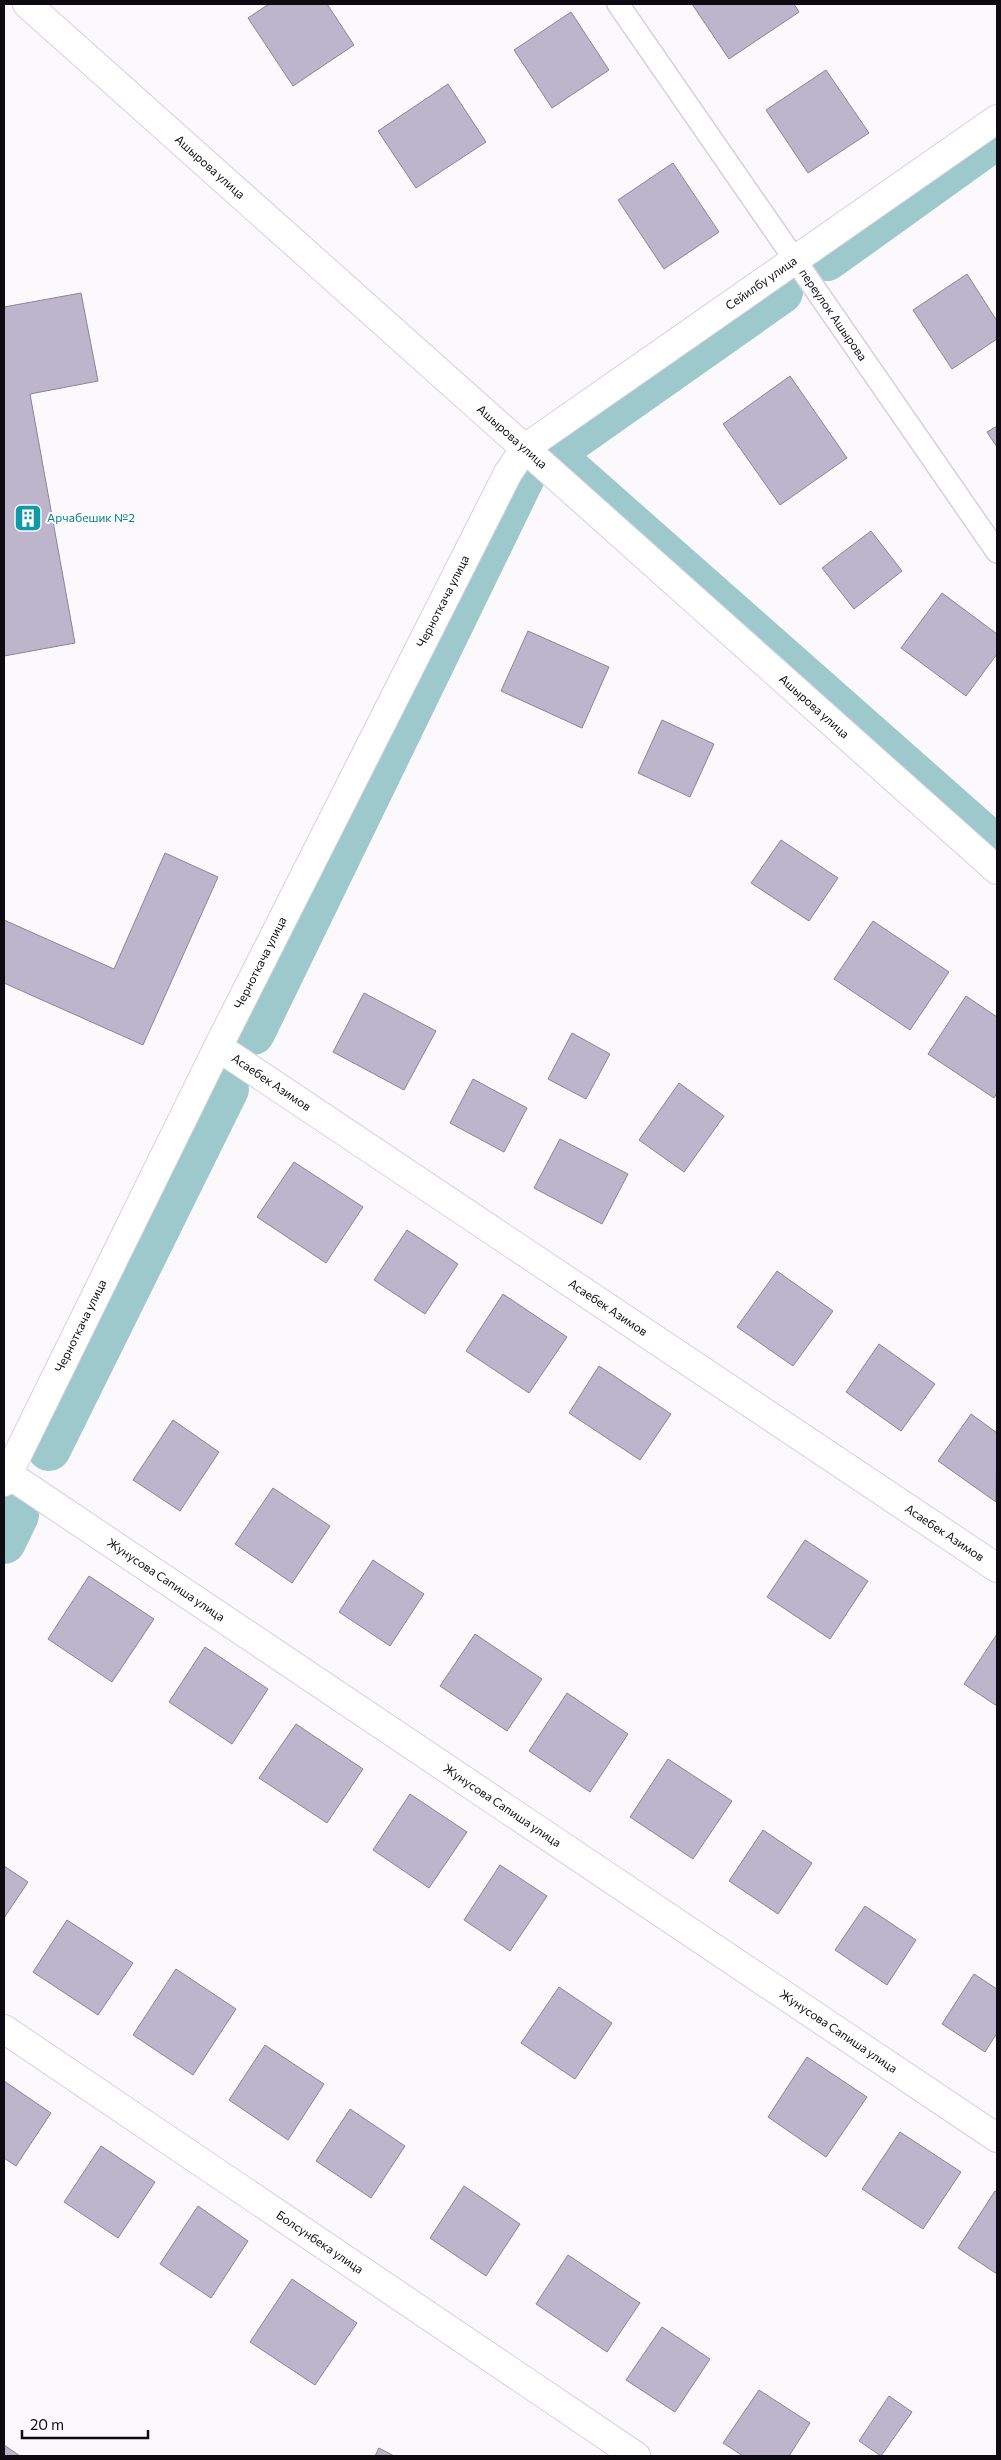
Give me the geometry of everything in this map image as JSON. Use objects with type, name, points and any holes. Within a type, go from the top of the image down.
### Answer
[{"type":"street","name":"Ашырова улица","points":[[27,4],[997,870]]},
{"type":"street","name":"Сейилбу улица","points":[[525,448],[997,118]]},
{"type":"street","name":"Черноткача улица","points":[[6,1478],[218,1047],[504,482],[525,448]]},
{"type":"street","name":"Асаебек Азимов","points":[[218,1047],[997,1568]]},
{"type":"street","name":"Жунусова Сапиша улица","points":[[6,1478],[997,2138]]},
{"type":"street","name":"Болсунбека улица","points":[[4,2029],[636,2456]]},
{"type":"lane","name":"переулок Ашырова","points":[[618,4],[997,552]]},
{"type":"building","points":[[269,4],[327,4],[354,45],[293,86],[248,18]]},
{"type":"building","points":[[692,4],[794,4],[799,12],[729,59]]},
{"type":"building","points":[[571,12],[609,70],[552,108],[514,50]]},
{"type":"building","points":[[826,70],[869,133],[808,173],[766,110]]},
{"type":"building","points":[[448,84],[486,142],[416,188],[378,131]]},
{"type":"building","points":[[673,163],[719,232],[664,269],[618,200]]},
{"type":"building","points":[[967,274],[997,321],[997,339],[952,369],[913,310]]},
{"type":"building","name":"Арчабешик №2","points":[[81,293],[98,381],[30,394],[75,643],[4,656],[4,307]]},
{"type":"building","points":[[790,376],[847,458],[780,505],[723,424]]},
{"type":"building","points":[[997,426],[997,447],[987,432]]},
{"type":"building","points":[[871,531],[902,571],[854,609],[822,568]]},
{"type":"building","points":[[942,593],[997,634],[997,654],[966,696],[901,648]]},
{"type":"building","points":[[528,631],[609,667],[582,728],[501,691]]},
{"type":"building","points":[[662,720],[714,744],[690,797],[638,773]]},
{"type":"building","points":[[781,840],[838,878],[809,921],[751,883]]},
{"type":"building","points":[[165,853],[218,877],[143,1045],[4,983],[4,920],[114,969]]},
{"type":"building","points":[[873,921],[949,972],[910,1030],[834,979]]},
{"type":"building","points":[[364,993],[436,1031],[404,1090],[333,1052]]},
{"type":"building","points":[[966,996],[997,1017],[997,1093],[994,1098],[928,1054]]},
{"type":"building","points":[[572,1033],[610,1054],[586,1099],[548,1079]]},
{"type":"building","points":[[473,1079],[527,1108],[504,1152],[450,1123]]},
{"type":"building","points":[[679,1083],[724,1116],[684,1172],[639,1140]]},
{"type":"building","points":[[560,1139],[628,1174],[602,1224],[534,1188]]},
{"type":"building","points":[[294,1162],[363,1207],[326,1263],[257,1217]]},
{"type":"building","points":[[407,1230],[458,1264],[425,1314],[374,1280]]},
{"type":"building","points":[[777,1271],[833,1311],[793,1366],[737,1327]]},
{"type":"building","points":[[503,1294],[567,1337],[529,1393],[466,1351]]},
{"type":"building","points":[[879,1344],[935,1384],[901,1431],[846,1392]]},
{"type":"building","points":[[599,1366],[671,1414],[640,1460],[569,1413]]},
{"type":"building","points":[[971,1414],[997,1433],[996,1502],[938,1461]]},
{"type":"building","points":[[173,1420],[219,1452],[180,1511],[133,1480]]},
{"type":"building","points":[[273,1488],[330,1526],[292,1583],[235,1544]]},
{"type":"building","points":[[805,1540],[868,1581],[830,1639],[767,1597]]},
{"type":"building","points":[[373,1560],[424,1594],[390,1646],[339,1612]]},
{"type":"building","points":[[89,1576],[154,1619],[112,1682],[48,1639]]},
{"type":"building","points":[[475,1634],[542,1679],[507,1731],[440,1686]]},
{"type":"building","points":[[997,1634],[997,1706],[964,1684]]},
{"type":"building","points":[[205,1647],[268,1689],[232,1744],[169,1702]]},
{"type":"building","points":[[567,1693],[628,1734],[590,1792],[529,1751]]},
{"type":"building","points":[[296,1724],[363,1769],[327,1823],[259,1778]]},
{"type":"building","points":[[668,1759],[732,1801],[693,1859],[630,1817]]},
{"type":"building","points":[[410,1794],[467,1832],[429,1888],[373,1850]]},
{"type":"building","points":[[763,1830],[812,1863],[778,1914],[729,1881]]},
{"type":"building","points":[[500,1865],[547,1896],[510,1951],[464,1920]]},
{"type":"building","points":[[4,1866],[28,1882],[4,1918]]},
{"type":"building","points":[[865,1906],[916,1940],[887,1985],[835,1950]]},
{"type":"building","points":[[67,1920],[133,1963],[98,2015],[33,1972]]},
{"type":"building","points":[[176,1969],[236,2009],[193,2075],[133,2035]]},
{"type":"building","points":[[974,1974],[997,1989],[997,2033],[985,2052],[942,2024]]},
{"type":"building","points":[[559,1987],[612,2023],[575,2079],[521,2043]]},
{"type":"building","points":[[265,2045],[324,2084],[288,2140],[229,2100]]},
{"type":"building","points":[[807,2057],[867,2097],[826,2157],[768,2117]]},
{"type":"building","points":[[4,2081],[51,2113],[16,2166],[4,2158]]},
{"type":"building","points":[[350,2109],[405,2146],[371,2198],[316,2161]]},
{"type":"building","points":[[900,2132],[961,2172],[923,2229],[862,2189]]},
{"type":"building","points":[[101,2146],[155,2182],[118,2238],[64,2202]]},
{"type":"building","points":[[464,2186],[520,2224],[486,2276],[430,2238]]},
{"type":"building","points":[[995,2191],[997,2192],[997,2274],[958,2248]]},
{"type":"building","points":[[198,2206],[248,2241],[211,2298],[160,2264]]},
{"type":"building","points":[[568,2255],[640,2303],[607,2352],[536,2304]]},
{"type":"building","points":[[292,2279],[357,2323],[315,2385],[250,2342]]},
{"type":"building","points":[[662,2327],[710,2359],[675,2412],[626,2380]]},
{"type":"building","points":[[759,2390],[810,2423],[789,2456],[743,2456],[723,2443]]},
{"type":"building","points":[[889,2396],[912,2412],[881,2456],[859,2441]]},
{"type":"building","points":[[4,2445],[20,2456],[4,2456]]},
{"type":"building","points":[[379,2448],[394,2456],[375,2456]]},
{"type":"waterway","points":[[827,259],[997,137]]},
{"type":"waterway","points":[[781,292],[551,454],[997,848]]},
{"type":"waterway","points":[[253,1033],[527,469]]},
{"type":"waterway","points":[[49,1449],[227,1089]]},
{"type":"waterway","points":[[4,1542],[17,1515]]},
{"type":"place","name":"Арчабешик №2","points":[[28,518]]}]
